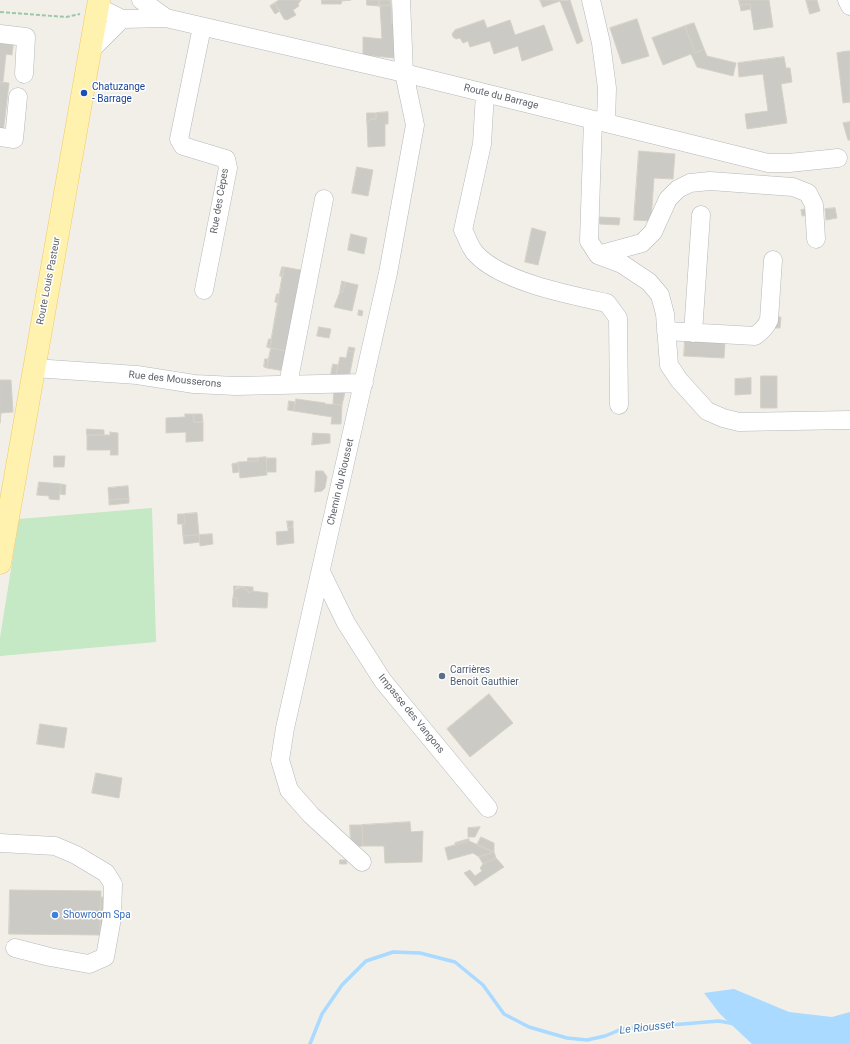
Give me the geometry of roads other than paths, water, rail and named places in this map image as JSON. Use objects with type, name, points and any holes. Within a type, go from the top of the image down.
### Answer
[{"type":"main road","name":"Route Louis Pasteur","points":[[0,563],[98,7]]},
{"type":"street","name":"Route du Barrage","points":[[141,0],[166,18]]},
{"type":"street","name":"Chemin du Riousset","points":[[362,862],[311,815],[289,790],[280,760],[388,273],[415,125],[404,73],[401,0]]},
{"type":"street","points":[[591,0],[601,43],[607,88],[600,121],[589,241],[598,255],[622,264],[649,282],[660,295],[666,330],[669,365],[679,380],[707,411],[739,422],[850,420]]},
{"type":"street","points":[[847,0],[850,6]]},
{"type":"street","name":"Route du Barrage","points":[[98,7],[122,18],[166,18],[202,26],[404,73],[768,162],[789,163],[838,158]]},
{"type":"street","points":[[91,50],[122,18]]},
{"type":"street","name":"Rue des Cèpes","points":[[202,26],[179,139],[183,146],[226,159],[228,168],[204,290]]},
{"type":"street","points":[[0,34],[26,37],[24,74]]},
{"type":"street","points":[[485,93],[482,144],[463,230],[476,254],[504,274],[573,296],[607,303],[618,318],[619,405]]},
{"type":"street","points":[[0,137],[14,139],[18,97]]},
{"type":"street","points":[[598,255],[642,243],[653,232],[668,199],[678,189],[690,183],[710,180],[793,187],[808,193],[814,205],[816,239]]},
{"type":"street","points":[[288,384],[324,199]]},
{"type":"street","points":[[694,333],[701,215]]},
{"type":"street","points":[[666,330],[755,336],[766,327],[769,320],[773,260]]},
{"type":"street","name":"Rue des Mousserons","points":[[34,368],[137,375],[194,384],[236,386],[364,383]]},
{"type":"street","name":"Impasse des Vangons","points":[[321,572],[346,623],[383,681],[488,808]]},
{"type":"street","points":[[0,843],[55,846],[76,855],[106,873],[113,884],[112,918],[106,957],[88,964],[50,958],[14,948]]},
{"type":"water","points":[[734,989],[789,1012],[832,1017],[850,1012],[850,1044],[752,1044],[720,1014],[704,993]]},
{"type":"waterway","name":"Le Riousset","points":[[310,1044],[322,1014],[342,985],[366,961],[393,952],[420,953],[455,962],[483,985],[504,1014],[529,1027],[567,1038],[587,1040],[605,1036],[622,1029],[719,1021],[735,1024]]},
{"type":"place","name":"Chatuzange - Barrage","points":[[84,93]]},
{"type":"place","name":"Carrières Benoit Gauthier","points":[[442,676]]},
{"type":"place","name":"Showroom Spa","points":[[55,915]]}]
